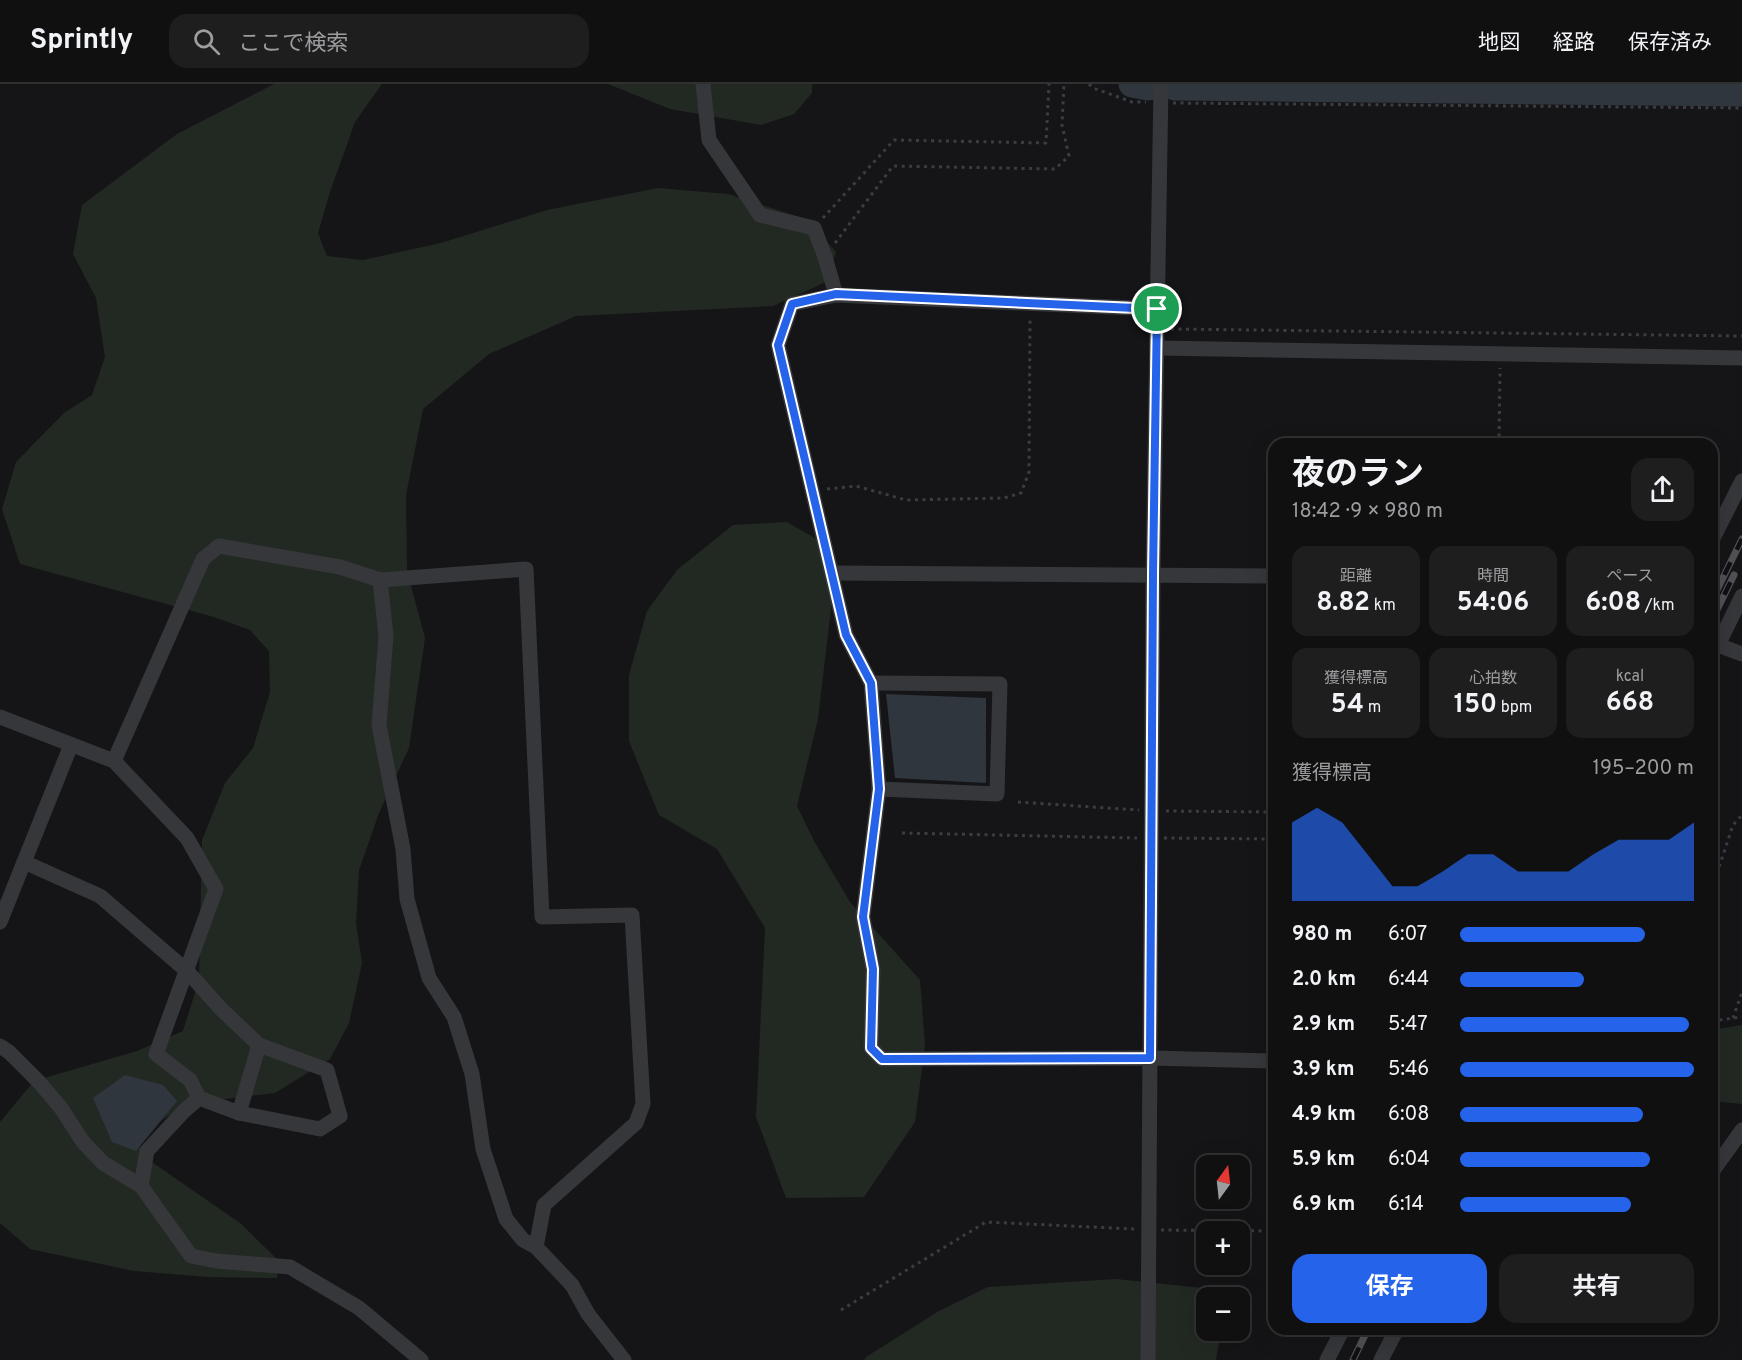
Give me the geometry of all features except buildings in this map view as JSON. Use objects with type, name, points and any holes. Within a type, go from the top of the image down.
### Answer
[{"type":"street","points":[[703,84],[710,140],[760,215],[814,228],[836,294]]},
{"type":"street","points":[[1149,1360],[1153,574],[1161,84]]},
{"type":"street","points":[[1157,309],[836,294],[792,304],[778,345],[846,635],[871,683],[879,789],[863,917],[873,969],[871,1048],[882,1059],[1150,1058],[1268,1061]]},
{"type":"street","points":[[1158,348],[1742,358]]},
{"type":"street","points":[[1718,528],[1742,481]]},
{"type":"street","points":[[114,761],[203,559],[219,546],[340,567],[380,580],[526,569],[542,917],[632,915],[643,1104],[636,1123],[544,1205],[536,1247]]},
{"type":"street","points":[[832,573],[1268,576]]},
{"type":"street","points":[[380,580],[386,636],[379,725],[403,849],[407,899],[429,978],[454,1017],[472,1074],[483,1149],[506,1219],[523,1240],[536,1247],[572,1286],[588,1314],[624,1360]]},
{"type":"street","points":[[1718,639],[1742,596]]},
{"type":"street","points":[[1718,645],[1742,654]]},
{"type":"street","points":[[871,683],[1000,684],[997,794],[879,789]]},
{"type":"street","points":[[0,717],[114,761],[187,838],[216,889],[187,971],[156,1054],[190,1080],[199,1098],[239,1113],[320,1130],[340,1116],[327,1070],[259,1045],[221,1009],[187,971],[100,896],[24,862]]},
{"type":"street","points":[[0,922],[70,745]]},
{"type":"street","points":[[239,1113],[259,1045]]},
{"type":"street","points":[[0,1046],[9,1052],[39,1083],[61,1108],[83,1142],[103,1163],[141,1186],[191,1256],[216,1261],[290,1267],[359,1308],[421,1360]]},
{"type":"street","points":[[141,1186],[147,1151],[199,1098]]},
{"type":"street","points":[[1718,1164],[1742,1130]]},
{"type":"street","points":[[1327,1360],[1340,1335]]},
{"type":"street","points":[[1381,1360],[1394,1335]]},
{"type":"path","points":[[814,228],[894,140],[1046,142],[1049,84]]},
{"type":"path","points":[[825,257],[893,166],[1055,170],[1069,156],[1062,124],[1064,84]]},
{"type":"path","points":[[1089,84],[1093,88],[1132,102],[1742,108]]},
{"type":"path","points":[[812,490],[856,486],[906,500],[1004,498],[1021,494],[1029,472],[1030,303]]},
{"type":"path","points":[[1158,328],[1742,336]]},
{"type":"path","points":[[1499,438],[1500,354]]},
{"type":"path","points":[[1718,870],[1733,825],[1742,815]]},
{"type":"path","points":[[902,833],[1268,839]]},
{"type":"path","points":[[1733,1018],[1742,992]]},
{"type":"path","points":[[1718,1020],[1742,1017]]},
{"type":"path","points":[[841,1310],[986,1222],[1149,1230],[1268,1231]]},
{"type":"shaded area","points":[[274,84],[382,84],[355,122],[330,192],[318,233],[327,256],[363,260],[441,243],[547,210],[658,188],[728,194],[808,220],[836,252],[826,282],[773,306],[576,316],[489,354],[423,409],[406,495],[407,571],[425,638],[409,748],[379,813],[359,870],[356,923],[362,963],[349,1023],[330,1059],[275,1093],[192,1103],[135,1135],[146,1158],[240,1223],[279,1261],[277,1278],[208,1277],[134,1271],[30,1249],[0,1223],[0,1122],[34,1081],[137,1051],[183,1031],[199,980],[202,840],[225,783],[253,748],[270,692],[269,651],[250,630],[214,617],[20,564],[2,509],[16,462],[64,413],[92,395],[105,357],[96,298],[73,254],[82,205],[177,134]]},
{"type":"shaded area","points":[[608,84],[812,84],[812,93],[794,114],[761,125],[670,109]]},
{"type":"shaded area","points":[[787,522],[830,547],[831,608],[818,719],[797,806],[814,841],[850,902],[920,980],[925,1045],[915,1122],[864,1197],[786,1198],[756,1117],[765,928],[717,849],[659,815],[629,741],[629,675],[647,611],[677,570],[733,525]]},
{"type":"shaded area","points":[[886,694],[986,698],[986,783],[895,778]]},
{"type":"shaded area","points":[[1742,1025],[1742,1104],[1718,1102],[1718,1029]]},
{"type":"shaded area","points":[[125,1075],[163,1085],[177,1101],[136,1151],[112,1142],[93,1098]]},
{"type":"shaded area","points":[[1116,1279],[1196,1287],[1196,1341],[1219,1341],[1216,1360],[864,1360],[939,1311],[988,1287]]},
{"type":"waterway","points":[[1132,84],[1148,87]]},
{"type":"waterway","points":[[1175,87],[1742,93]]},
{"type":"railway","points":[[1718,588],[1742,539]]},
{"type":"railway","points":[[1718,608],[1734,575]]},
{"type":"railway","points":[[1353,1360],[1365,1335]]},
{"type":"route","points":[[836,294],[1157,309],[1150,1058],[882,1059],[871,1048],[873,969],[863,917],[879,789],[871,683],[846,635],[778,345],[792,304],[836,294]]}]
